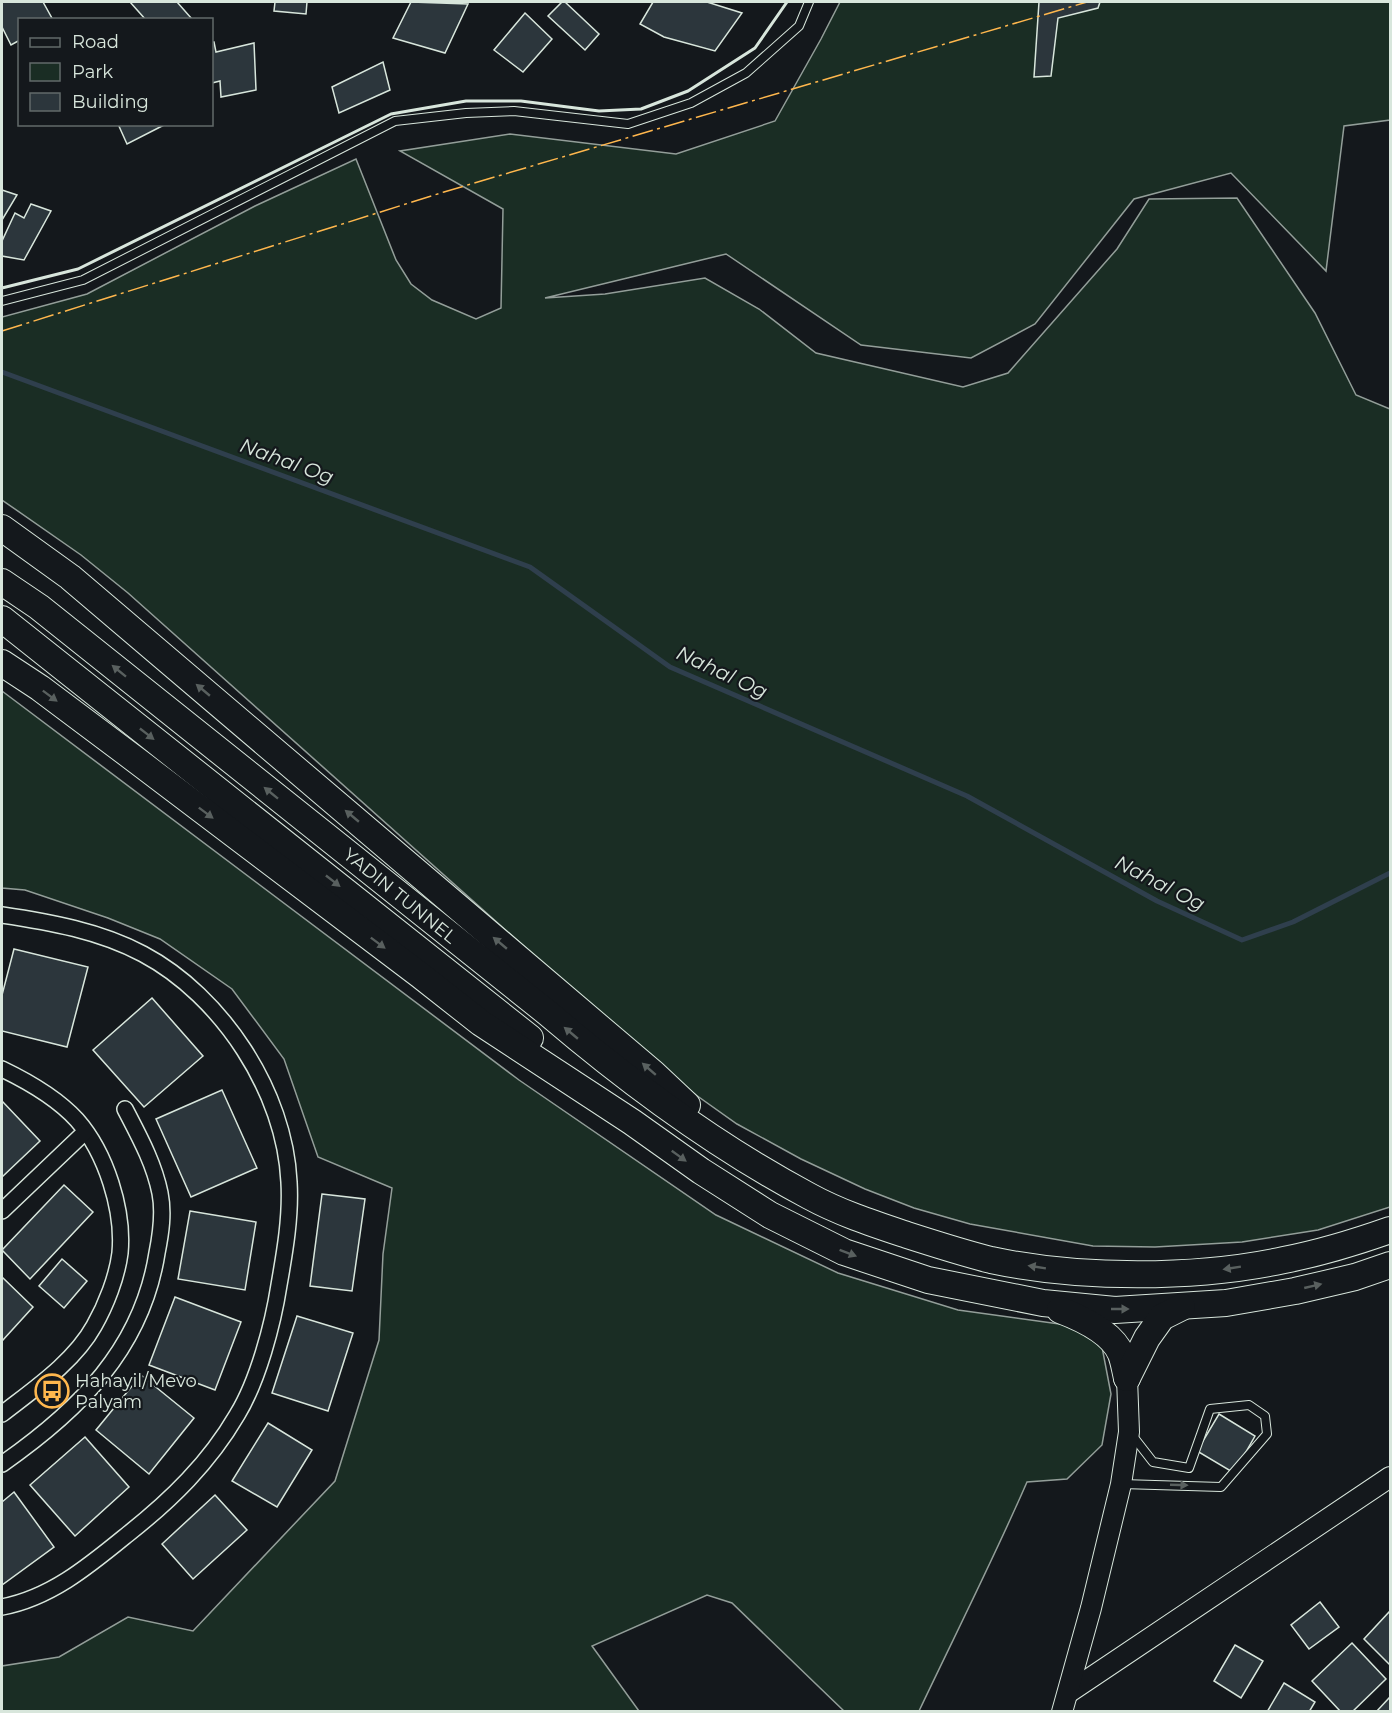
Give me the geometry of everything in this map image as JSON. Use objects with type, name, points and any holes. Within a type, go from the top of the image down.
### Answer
[{"type":"highway","points":[[2,528],[70,577],[654,1074],[735,1146],[809,1197],[886,1228],[992,1260],[1049,1269],[1106,1273],[1160,1274],[1222,1270],[1284,1261],[1349,1244],[1390,1230]]},
{"type":"highway","name":"YADIN TUNNEL","points":[[2,582],[39,607],[593,1051],[683,1120],[809,1197]]},
{"type":"highway","name":"YADIN TUNNEL","points":[[2,619],[521,1031],[632,1122]]},
{"type":"highway","points":[[2,663],[40,688],[136,760],[481,1023],[632,1122],[700,1171],[770,1215],[844,1252],[928,1280],[1043,1303],[1114,1310],[1227,1303],[1295,1291],[1355,1277],[1390,1265]]},
{"type":"highway","points":[[1043,1303],[1076,1316],[1105,1334],[1121,1353],[1127,1378]]},
{"type":"highway","points":[[1127,1378],[1147,1338],[1162,1317],[1183,1307]]},
{"type":"street","points":[[2,915],[81,930],[116,942],[144,955],[173,974],[196,994],[220,1017],[242,1046],[261,1079],[278,1122],[289,1182],[286,1242],[275,1310],[259,1365],[239,1413],[220,1442],[190,1479],[103,1554],[51,1590],[30,1600],[2,1607]]},
{"type":"street","points":[[2,1070],[26,1081],[60,1104],[78,1121],[96,1147],[115,1193],[120,1252],[114,1276],[94,1326],[82,1344],[2,1414]]},
{"type":"street","points":[[2,1464],[58,1422],[110,1366],[144,1301],[155,1265],[162,1223],[160,1194],[149,1157],[125,1109]]},
{"type":"street","points":[[2,1211],[85,1132]]},
{"type":"street","points":[[1065,1702],[1121,1484],[1129,1432],[1127,1378]]},
{"type":"street","points":[[1065,1702],[1390,1477]]},
{"type":"lane","points":[[2,301],[83,280],[395,121],[466,113],[514,111],[628,124],[691,103],[746,73],[799,26],[809,2]]},
{"type":"lane","points":[[1121,1484],[1221,1487],[1267,1434],[1265,1416],[1249,1405],[1210,1409],[1189,1468],[1153,1462],[1129,1432]]},
{"type":"green space","points":[[840,2],[1390,2],[1390,120],[1344,126],[1326,271],[1231,173],[1134,199],[1035,324],[971,358],[861,345],[726,254],[545,298],[605,294],[705,278],[759,309],[816,353],[963,387],[1008,373],[1117,249],[1149,199],[1237,198],[1315,313],[1356,395],[1390,409],[1390,1207],[1318,1230],[1242,1242],[1155,1247],[1093,1246],[970,1224],[914,1208],[865,1189],[801,1159],[737,1124],[696,1095],[639,1049],[128,593],[81,555],[2,500],[2,317],[87,294],[255,206],[356,159],[396,260],[411,284],[432,300],[476,319],[501,308],[503,209],[400,151],[510,134],[676,154],[775,121]]},
{"type":"green space","points":[[2,691],[519,1080],[716,1215],[838,1273],[958,1310],[1081,1327],[1102,1347],[1111,1394],[1102,1445],[1067,1479],[1027,1482],[919,1711],[844,1711],[732,1603],[707,1595],[592,1646],[639,1711],[2,1711],[2,1666],[59,1657],[128,1617],[193,1631],[335,1481],[379,1340],[383,1254],[392,1188],[318,1157],[284,1059],[232,989],[160,939],[108,918],[25,890],[2,888]]},
{"type":"building","points":[[2,2],[43,2],[52,18],[18,18],[18,41],[11,45],[2,27]]},
{"type":"building","points":[[130,2],[177,2],[191,18],[144,18]]},
{"type":"building","points":[[275,2],[307,2],[306,14],[274,11]]},
{"type":"building","points":[[411,2],[468,4],[445,53],[393,38]]},
{"type":"building","points":[[562,2],[565,2],[599,34],[585,50],[548,16]]},
{"type":"building","points":[[653,2],[707,2],[742,13],[715,51],[664,37],[640,24]]},
{"type":"building","points":[[1039,2],[1100,2],[1098,8],[1058,18],[1051,76],[1034,77]]},
{"type":"building","points":[[525,13],[552,39],[523,72],[494,50]]},
{"type":"building","points":[[213,42],[216,52],[254,43],[256,90],[221,97],[220,81],[213,83]]},
{"type":"building","points":[[383,62],[390,90],[339,113],[332,87]]},
{"type":"building","points":[[119,126],[162,126],[127,144]]},
{"type":"building","points":[[2,190],[17,195],[2,220]]},
{"type":"building","points":[[31,204],[51,211],[24,260],[2,256],[2,241],[15,213],[24,218]]},
{"type":"building","points":[[14,949],[88,967],[67,1047],[2,1031],[2,995]]},
{"type":"building","points":[[152,998],[203,1056],[144,1107],[93,1050]]},
{"type":"building","points":[[222,1090],[257,1168],[191,1197],[156,1119]]},
{"type":"building","points":[[2,1101],[40,1141],[2,1177]]},
{"type":"building","points":[[64,1185],[93,1212],[30,1279],[2,1250]]},
{"type":"building","points":[[322,1194],[365,1199],[352,1291],[310,1286]]},
{"type":"building","points":[[190,1211],[256,1222],[245,1290],[178,1279]]},
{"type":"building","points":[[62,1259],[87,1281],[64,1308],[39,1286]]},
{"type":"building","points":[[2,1277],[33,1307],[2,1341]]},
{"type":"building","points":[[175,1297],[241,1322],[215,1390],[149,1365]]},
{"type":"building","points":[[297,1316],[353,1333],[328,1411],[272,1393]]},
{"type":"building","points":[[141,1375],[194,1418],[149,1474],[96,1430]]},
{"type":"building","points":[[1219,1414],[1255,1436],[1234,1473],[1197,1451]]},
{"type":"building","points":[[268,1423],[312,1450],[277,1507],[232,1481]]},
{"type":"building","points":[[85,1437],[129,1487],[75,1536],[30,1485]]},
{"type":"building","points":[[14,1492],[54,1547],[2,1585],[2,1502]]},
{"type":"building","points":[[215,1495],[247,1530],[193,1579],[162,1544]]},
{"type":"building","points":[[1320,1602],[1339,1627],[1309,1649],[1291,1625]]},
{"type":"building","points":[[1390,1611],[1390,1665],[1364,1639]]},
{"type":"building","points":[[1352,1643],[1386,1679],[1352,1712],[1341,1712],[1312,1681]]},
{"type":"building","points":[[1235,1645],[1263,1661],[1241,1698],[1214,1681]]},
{"type":"building","points":[[1284,1683],[1315,1702],[1309,1712],[1267,1712]]},
{"type":"building","points":[[1390,1697],[1390,1712],[1376,1712]]},
{"type":"waterway","name":"Nahal Og","points":[[2,372],[530,567],[670,667],[967,796],[1157,901],[1242,940],[1293,922],[1390,873]]},
{"type":"wall","points":[[2,288],[78,269],[391,114],[466,101],[521,101],[599,111],[641,109],[688,91],[755,48],[787,2]]},
{"type":"power","points":[[2,331],[444,192],[1087,2]]},
{"type":"place","name":"Hahayil/Mevo Palyam","points":[[52,1391]]}]
